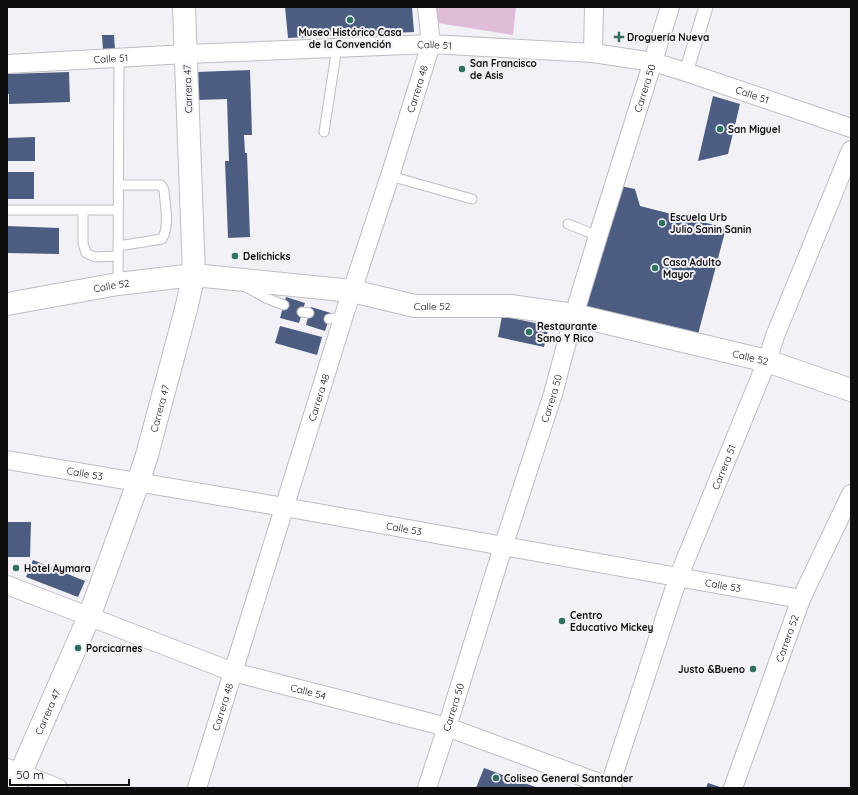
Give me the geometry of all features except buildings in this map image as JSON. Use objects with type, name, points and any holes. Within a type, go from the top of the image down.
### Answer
[{"type":"street","name":"Carrera 47","points":[[14,777],[89,617],[138,483],[183,321],[194,275],[184,7]]},
{"type":"street","name":"Carrera 48","points":[[197,788],[345,312],[390,176],[431,44],[427,7]]},
{"type":"street","points":[[593,53],[594,7]]},
{"type":"street","name":"Carrera 50","points":[[427,788],[553,394],[574,315],[670,7]]},
{"type":"street","points":[[686,72],[706,7]]},
{"type":"street","name":"Calle 51","points":[[7,64],[119,59],[186,54],[431,44],[593,53],[652,62],[686,72],[851,128]]},
{"type":"street","name":"Carrera 51","points":[[611,788],[678,578],[851,150]]},
{"type":"street","name":"Calle 52","points":[[7,304],[118,284],[194,275],[352,291],[415,306],[510,306],[574,315],[767,361],[851,390]]},
{"type":"street","name":"Calle 53","points":[[7,460],[284,507],[801,599]]},
{"type":"street","name":"Carrera 52","points":[[733,788],[801,599],[851,494]]},
{"type":"street","name":"Calle 54","points":[[7,584],[233,672],[447,727],[611,788]]},
{"type":"street","points":[[14,777],[58,788]]},
{"type":"lane","points":[[324,132],[337,47]]},
{"type":"lane","points":[[118,284],[119,59]]},
{"type":"lane","points":[[390,176],[472,199]]},
{"type":"lane","points":[[118,185],[161,185],[164,190],[166,224],[166,232],[162,239],[118,246]]},
{"type":"lane","points":[[7,210],[118,210]]},
{"type":"lane","points":[[83,210],[83,243],[86,253],[95,257],[118,256]]},
{"type":"lane","points":[[568,224],[598,236]]},
{"type":"lane","points":[[232,279],[266,298],[284,305]]},
{"type":"lane","points":[[329,319],[336,318],[345,312]]},
{"type":"shaded area","points":[[434,7],[516,7],[513,35],[438,23]]},
{"type":"place","name":"Museo Histórico Casa de la Convención","points":[[350,20]]},
{"type":"place","name":"Droguería Nueva","points":[[619,37]]},
{"type":"place","name":"San Francisco de Asis","points":[[462,69]]},
{"type":"place","name":"San Miguel","points":[[720,129]]},
{"type":"place","name":"Escuela Urb Julio Sanin Sanin","points":[[662,223]]},
{"type":"place","name":"Delichicks","points":[[235,256]]},
{"type":"place","name":"Casa Adulto Mayor","points":[[655,268]]},
{"type":"place","name":"Restaurante Sano Y Rico","points":[[529,332]]},
{"type":"place","name":"Hotel Aymara","points":[[16,568]]},
{"type":"place","name":"Centro Educativo Mickey","points":[[562,621]]},
{"type":"place","name":"Porcicarnes","points":[[78,648]]},
{"type":"place","name":"Justo &Bueno","points":[[753,669]]},
{"type":"place","name":"Coliseo General Santander","points":[[496,778]]}]
